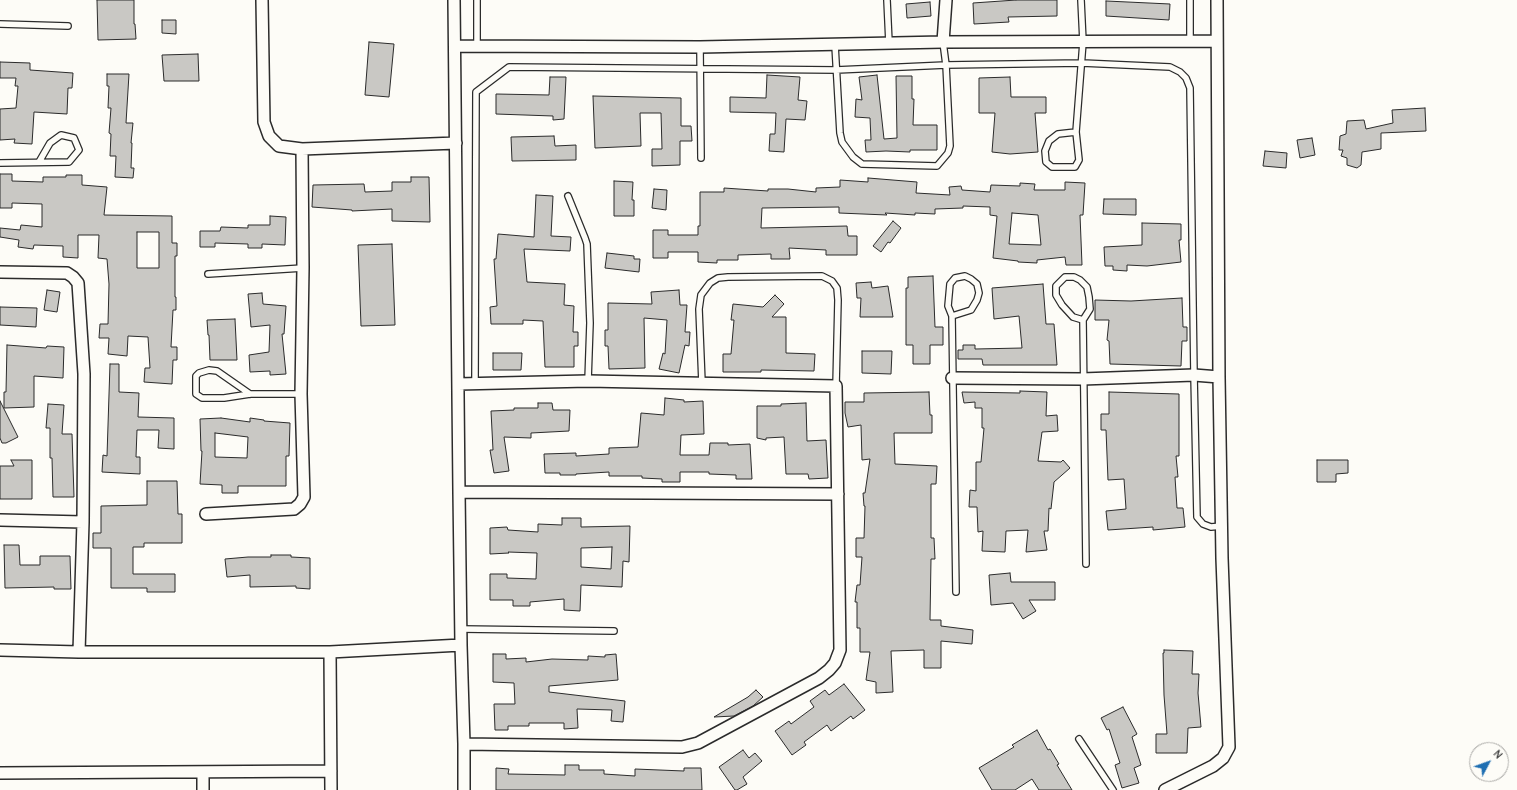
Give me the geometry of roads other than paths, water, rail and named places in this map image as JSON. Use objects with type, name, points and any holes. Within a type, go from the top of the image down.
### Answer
[{"type":"street","points":[[262,0],[264,122],[269,136],[279,146],[302,149],[456,143]]},
{"type":"street","points":[[454,0],[459,492],[464,790]]},
{"type":"street","points":[[943,42],[946,0]]},
{"type":"street","points":[[1166,790],[1213,766],[1223,758],[1229,747],[1219,377],[1216,41],[1217,0]]},
{"type":"street","points":[[455,46],[700,47],[943,42],[1216,41]]},
{"type":"street","points":[[206,514],[294,508],[300,504],[304,497],[302,394],[304,268],[302,149]]},
{"type":"street","points":[[0,272],[67,273],[74,276],[78,283],[84,374],[84,522],[79,652]]},
{"type":"street","points":[[952,378],[1082,378],[1194,375],[1219,377]]},
{"type":"street","points":[[458,384],[588,381],[836,386],[838,494],[840,650],[834,663],[819,678],[698,743],[682,747],[464,744]]},
{"type":"street","points":[[459,492],[838,494]]},
{"type":"street","points":[[0,520],[84,522]]},
{"type":"street","points":[[0,650],[79,652],[330,652],[461,645]]},
{"type":"street","points":[[330,652],[331,790]]},
{"type":"street","points":[[0,773],[331,771]]},
{"type":"street","points":[[203,772],[204,790]]},
{"type":"lane","points":[[476,0],[477,46]]},
{"type":"lane","points":[[887,0],[889,43]]},
{"type":"lane","points":[[1076,132],[1058,134],[1049,141],[1045,150],[1046,162],[1052,167],[1075,167],[1079,160],[1076,132],[1083,42],[1081,0]]},
{"type":"lane","points":[[1190,0],[1190,40]]},
{"type":"lane","points":[[0,24],[68,26]]},
{"type":"lane","points":[[835,45],[840,133],[842,142],[853,157],[862,164],[936,166],[948,153],[950,146],[946,65],[943,42]]},
{"type":"lane","points":[[700,47],[701,158]]},
{"type":"lane","points":[[475,383],[476,92],[509,67],[836,70],[946,65],[1082,63],[1170,67],[1180,72],[1186,78],[1190,88],[1197,517],[1203,524],[1211,527],[1222,526]]},
{"type":"lane","points":[[0,163],[69,162],[80,150],[74,138],[61,135],[50,143],[39,162]]},
{"type":"lane","points":[[568,196],[586,238],[587,244],[590,323],[588,381]]},
{"type":"lane","points":[[208,274],[304,268]]},
{"type":"lane","points":[[702,383],[699,309],[701,295],[710,283],[718,278],[728,277],[822,276],[832,281],[837,288],[836,386]]},
{"type":"lane","points":[[952,316],[971,310],[977,300],[979,293],[977,284],[965,276],[955,278],[950,284],[948,306],[952,316],[956,592]]},
{"type":"lane","points":[[1083,320],[1073,317],[1062,305],[1056,295],[1056,286],[1065,277],[1074,277],[1087,286],[1090,309],[1083,320],[1082,378],[1086,564]]},
{"type":"lane","points":[[250,394],[217,371],[209,370],[199,373],[196,376],[196,394],[202,398],[224,398],[250,394],[302,394]]},
{"type":"lane","points":[[461,629],[614,631]]},
{"type":"lane","points":[[1079,740],[1113,790]]}]
